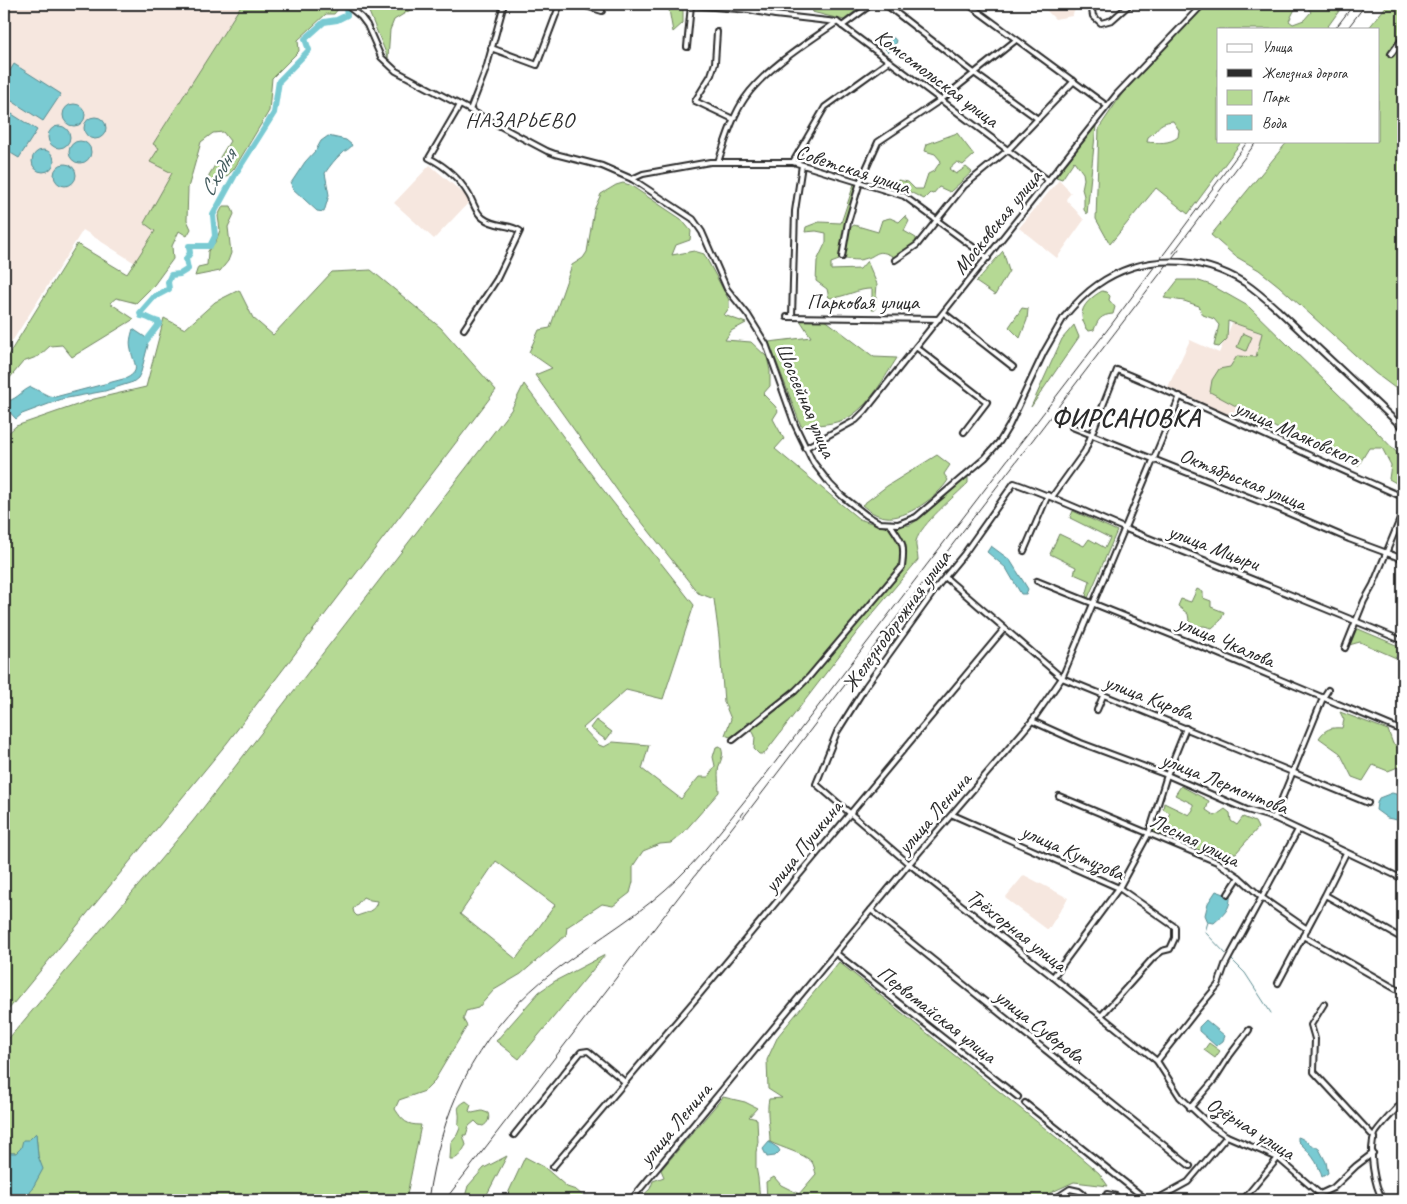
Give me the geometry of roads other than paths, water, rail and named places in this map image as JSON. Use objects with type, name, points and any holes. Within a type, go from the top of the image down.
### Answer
[{"type":"street","name":"Шоссейная улица","points":[[345,4],[361,17],[367,25],[381,57],[396,71],[555,154],[592,162],[632,179],[693,219],[702,232],[727,289],[758,329],[766,344],[795,425],[805,448],[820,472],[842,496],[874,520],[890,524]]},
{"type":"street","points":[[470,110],[486,69],[504,4]]},
{"type":"street","points":[[491,48],[538,65],[560,4]]},
{"type":"street","points":[[579,4],[602,11]]},
{"type":"street","points":[[842,26],[872,4]]},
{"type":"street","points":[[885,4],[974,73],[1038,118]]},
{"type":"street","points":[[968,4],[1107,106]]},
{"type":"street","points":[[1091,4],[1093,16],[1101,23],[1112,20],[1130,4]]},
{"type":"street","name":"Московская улица","points":[[805,448],[856,420],[865,411],[1107,106],[1203,4]]},
{"type":"street","points":[[687,47],[691,5],[749,10],[837,22]]},
{"type":"street","points":[[718,162],[734,119],[746,97],[767,73],[837,22]]},
{"type":"street","name":"Комсомольская улица","points":[[837,22],[1049,181]]},
{"type":"street","points":[[718,32],[716,63],[712,75],[695,101],[734,119]]},
{"type":"street","points":[[1391,54],[1403,38]]},
{"type":"street","points":[[842,257],[848,222],[860,182],[878,142],[942,99],[1016,40]]},
{"type":"street","points":[[793,162],[825,106],[889,60]]},
{"type":"street","points":[[895,260],[917,245],[964,186],[1008,150],[1074,81]]},
{"type":"street","points":[[460,105],[429,158],[452,172],[470,196],[473,206],[483,218],[497,226],[515,228],[520,231],[497,279],[464,329]]},
{"type":"street","name":"Советская улица","points":[[632,179],[643,174],[718,162],[793,162],[904,196],[988,258]]},
{"type":"street","name":"Парковая улица","points":[[802,164],[795,211],[789,317],[939,319]]},
{"type":"street","points":[[890,524],[898,524],[916,517],[973,469],[1000,441],[1044,352],[1064,317],[1080,299],[1097,284],[1115,274],[1133,266],[1150,262],[1205,266],[1230,275],[1253,288],[1403,428]]},
{"type":"street","points":[[944,313],[1013,367]]},
{"type":"street","points":[[916,347],[987,402],[964,432]]},
{"type":"street","name":"улица Маяковского","points":[[1024,551],[1050,496],[1085,451],[1117,370],[1180,396],[1296,451],[1403,497]]},
{"type":"street","name":"улица Ленина","points":[[631,1200],[909,864],[1032,721],[1062,678],[1180,396]]},
{"type":"street","name":"Октябрьская улица","points":[[1072,427],[1279,509],[1349,540],[1403,558]]},
{"type":"street","name":"улица Мцыри","points":[[1014,484],[1050,496],[1124,528],[1403,640]]},
{"type":"street","name":"Железнодорожная улица","points":[[816,784],[837,732],[893,648],[1014,484]]},
{"type":"street","points":[[1345,648],[1403,512]]},
{"type":"street","points":[[733,740],[794,691],[808,677],[902,567],[904,550],[900,538],[890,524]]},
{"type":"street","name":"улица Кирова","points":[[945,577],[1062,678],[1368,803]]},
{"type":"street","name":"улица Чкалова","points":[[1037,581],[1403,731]]},
{"type":"street","name":"улица Пушкина","points":[[553,1167],[711,981],[1004,628]]},
{"type":"street","points":[[1274,818],[1328,690]]},
{"type":"street","points":[[1097,710],[1103,696]]},
{"type":"street","name":"улица Лермонтова","points":[[1032,721],[1167,775],[1247,810],[1274,818],[1403,880]]},
{"type":"street","points":[[1053,977],[1119,888],[1149,833],[1167,775],[1186,728]]},
{"type":"street","name":"Трёхгорная улица","points":[[816,784],[909,864],[1157,1061],[1180,1097],[1190,1108]]},
{"type":"street","name":"Лесная улица","points":[[1059,796],[1217,862],[1307,929]]},
{"type":"street","name":"улица Кутузова","points":[[953,815],[1119,888],[1175,927],[1170,949],[1153,958],[1101,1016]]},
{"type":"street","points":[[1157,1061],[1218,985],[1225,965],[1298,830]]},
{"type":"street","points":[[1278,983],[1346,853]]},
{"type":"street","points":[[1228,894],[1239,877]]},
{"type":"street","points":[[1327,896],[1403,939]]},
{"type":"street","name":"улица Суворова","points":[[871,910],[1190,1166]]},
{"type":"street","points":[[1303,936],[1403,993]]},
{"type":"street","name":"Первомайская улица","points":[[836,954],[1018,1097]]},
{"type":"street","points":[[1324,1004],[1311,1025],[1315,1039],[1314,1072],[1375,1138]]},
{"type":"street","points":[[1190,1108],[1214,1080],[1249,1030]]},
{"type":"street","points":[[514,1135],[581,1052],[588,1051],[625,1082]]},
{"type":"street","points":[[1383,1200],[1377,1189],[1372,1161],[1375,1134],[1403,1101]]},
{"type":"street","points":[[1025,1103],[1147,1200]]},
{"type":"street","name":"Озёрная улица","points":[[1190,1108],[1227,1136],[1278,1158],[1320,1194]]},
{"type":"street","points":[[1155,1200],[1188,1182],[1227,1136]]},
{"type":"street","points":[[1315,1200],[1320,1194],[1333,1188],[1373,1153]]},
{"type":"street","points":[[1243,1200],[1278,1158]]},
{"type":"street","points":[[1053,1200],[1070,1189],[1083,1194],[1081,1200]]},
{"type":"street","points":[[1106,1194],[1116,1196],[1119,1200]]},
{"type":"street","points":[[1403,1195],[1403,1200]]},
{"type":"water","points":[[889,37],[894,38],[897,42],[888,52],[884,47]]},
{"type":"water","points":[[14,64],[61,94],[43,121],[4,96],[4,80]]},
{"type":"water","points":[[74,104],[82,107],[85,115],[82,123],[74,126],[66,123],[63,115],[66,107]]},
{"type":"water","points":[[4,109],[37,130],[19,158],[4,149]]},
{"type":"water","points":[[95,117],[103,120],[106,128],[103,136],[95,139],[87,136],[84,128],[87,120]]},
{"type":"water","points":[[59,126],[67,129],[70,137],[67,145],[59,148],[51,145],[48,137],[51,129]]},
{"type":"water","points":[[328,136],[346,140],[352,145],[337,158],[325,173],[329,195],[324,212],[317,211],[292,188],[291,183],[321,141]]},
{"type":"water","points":[[80,141],[88,144],[91,152],[88,160],[80,163],[72,160],[69,152],[72,144]]},
{"type":"water","points":[[43,150],[51,153],[54,161],[51,169],[43,172],[35,169],[32,161],[35,153]]},
{"type":"water","points":[[65,164],[73,167],[76,175],[73,183],[65,186],[57,183],[54,175],[57,167]]},
{"type":"water","points":[[133,329],[145,337],[148,345],[141,372],[133,382],[105,391],[62,399],[22,414],[16,419],[4,406],[4,401],[15,398],[31,387],[55,397],[127,378],[132,375],[135,369],[130,344]]},
{"type":"water","points":[[991,546],[1010,560],[1028,589],[1026,594],[1021,594],[1006,568],[987,552]]},
{"type":"water","points":[[1392,793],[1403,796],[1403,816],[1397,820],[1387,818],[1376,810],[1379,798]]},
{"type":"water","points":[[1216,891],[1230,896],[1230,901],[1226,911],[1214,923],[1208,922],[1205,915],[1208,903]]},
{"type":"water","points":[[1206,1020],[1225,1036],[1223,1041],[1216,1046],[1199,1031],[1199,1027]]},
{"type":"water","points":[[36,1133],[38,1156],[43,1169],[26,1200],[4,1200],[4,1148],[11,1153],[16,1153],[21,1148],[23,1140],[29,1140]]},
{"type":"water","points":[[1298,1137],[1318,1147],[1326,1162],[1328,1173],[1322,1177],[1316,1161],[1298,1141]]},
{"type":"water","points":[[769,1142],[780,1151],[775,1156],[767,1157],[763,1149]]},
{"type":"waterway","name":"Сходня","points":[[143,345],[160,323],[141,316],[140,313],[154,297],[169,289],[168,282],[171,275],[180,274],[188,269],[186,259],[190,253],[189,246],[210,246],[215,236],[213,215],[236,173],[274,113],[279,81],[309,50],[305,39],[324,22],[337,20],[347,15],[347,4]]},
{"type":"waterway","points":[[4,53],[9,67],[5,72]]},
{"type":"waterway","points":[[1208,922],[1205,932],[1228,956]]},
{"type":"waterway","points":[[1231,959],[1245,973],[1271,1013]]},
{"type":"railway","points":[[1336,28],[1354,4]]},
{"type":"railway","points":[[1348,28],[1366,4]]},
{"type":"railway","points":[[428,1200],[434,1168],[452,1107],[464,1079],[479,1052],[497,1027],[518,1003],[543,980],[635,914],[665,890],[691,865],[714,838],[760,782],[1111,325],[1247,142]]},
{"type":"railway","points":[[1173,253],[1256,142]]},
{"type":"railway","points":[[743,818],[1179,249]]},
{"type":"railway","points":[[445,1200],[744,812]]},
{"type":"district","name":"НАЗАРЬЕВО","points":[[520,120]]},
{"type":"district","name":"ФИРСАНОВКА","points":[[1126,417]]}]
